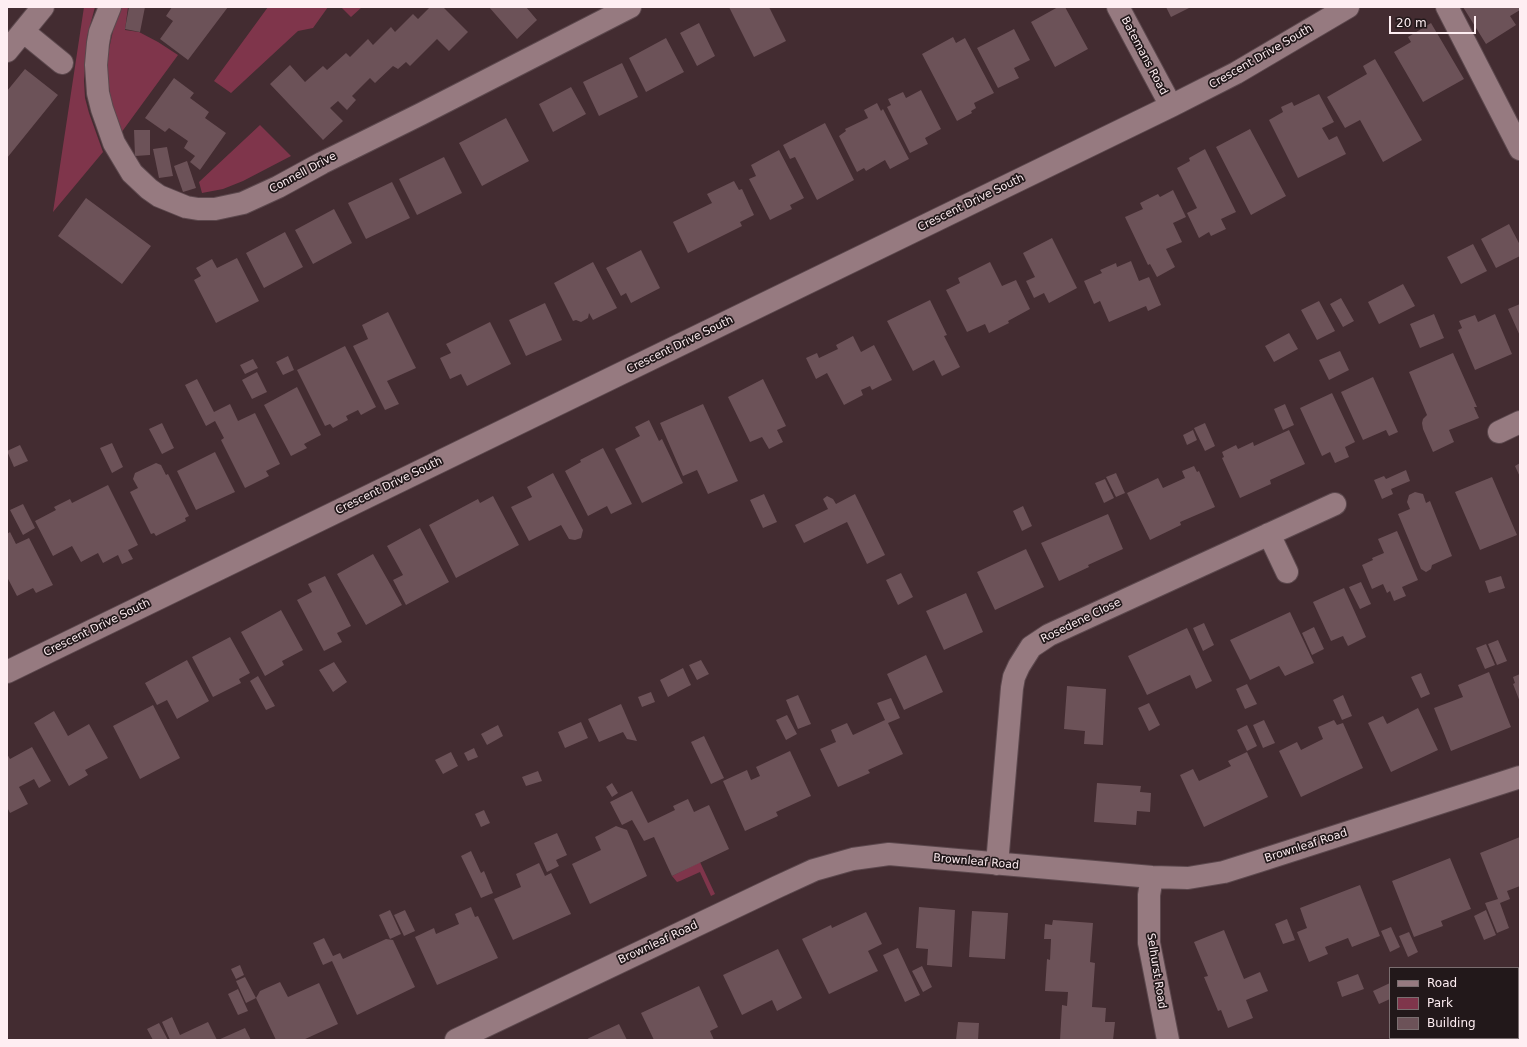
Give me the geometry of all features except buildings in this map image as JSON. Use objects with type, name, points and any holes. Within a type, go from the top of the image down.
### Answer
[{"type":"street","points":[[7,51],[43,7]]},
{"type":"street","name":"Connell Drive","points":[[110,7],[98,43],[96,65],[102,109],[114,143],[132,173],[159,196],[186,207],[215,209],[243,203],[278,187],[322,163],[630,7]]},
{"type":"street","name":"Batemans Road","points":[[1118,7],[1171,106]]},
{"type":"street","name":"Crescent Drive South","points":[[7,672],[1171,106],[1236,73],[1348,7]]},
{"type":"street","points":[[1447,7],[1520,149]]},
{"type":"street","points":[[24,32],[62,63]]},
{"type":"street","points":[[1499,432],[1520,422]]},
{"type":"street","name":"Rosedene Close","points":[[997,864],[1012,688],[1014,677],[1030,647],[1049,635],[1335,504]]},
{"type":"street","points":[[1269,534],[1287,572]]},
{"type":"street","name":"Brownleaf Road","points":[[456,1040],[814,870],[853,859],[889,854],[1152,877],[1188,878],[1224,872],[1520,777]]},
{"type":"street","name":"Selhurst Road","points":[[1152,877],[1149,895],[1149,943],[1168,1040]]},
{"type":"green space","points":[[84,7],[95,7],[87,37],[84,81],[85,98],[89,113],[103,152],[53,212]]},
{"type":"green space","points":[[121,7],[128,7],[125,30],[139,32],[178,55],[121,133],[111,101],[108,79],[108,54],[114,26]]},
{"type":"green space","points":[[268,7],[328,7],[313,28],[298,31],[231,93],[214,81]]},
{"type":"green space","points":[[341,7],[362,7],[351,17]]},
{"type":"green space","points":[[260,125],[291,156],[243,181],[223,189],[202,193],[199,182]]},
{"type":"green space","points":[[700,862],[715,894],[711,896],[700,872],[677,882],[672,876]]}]
